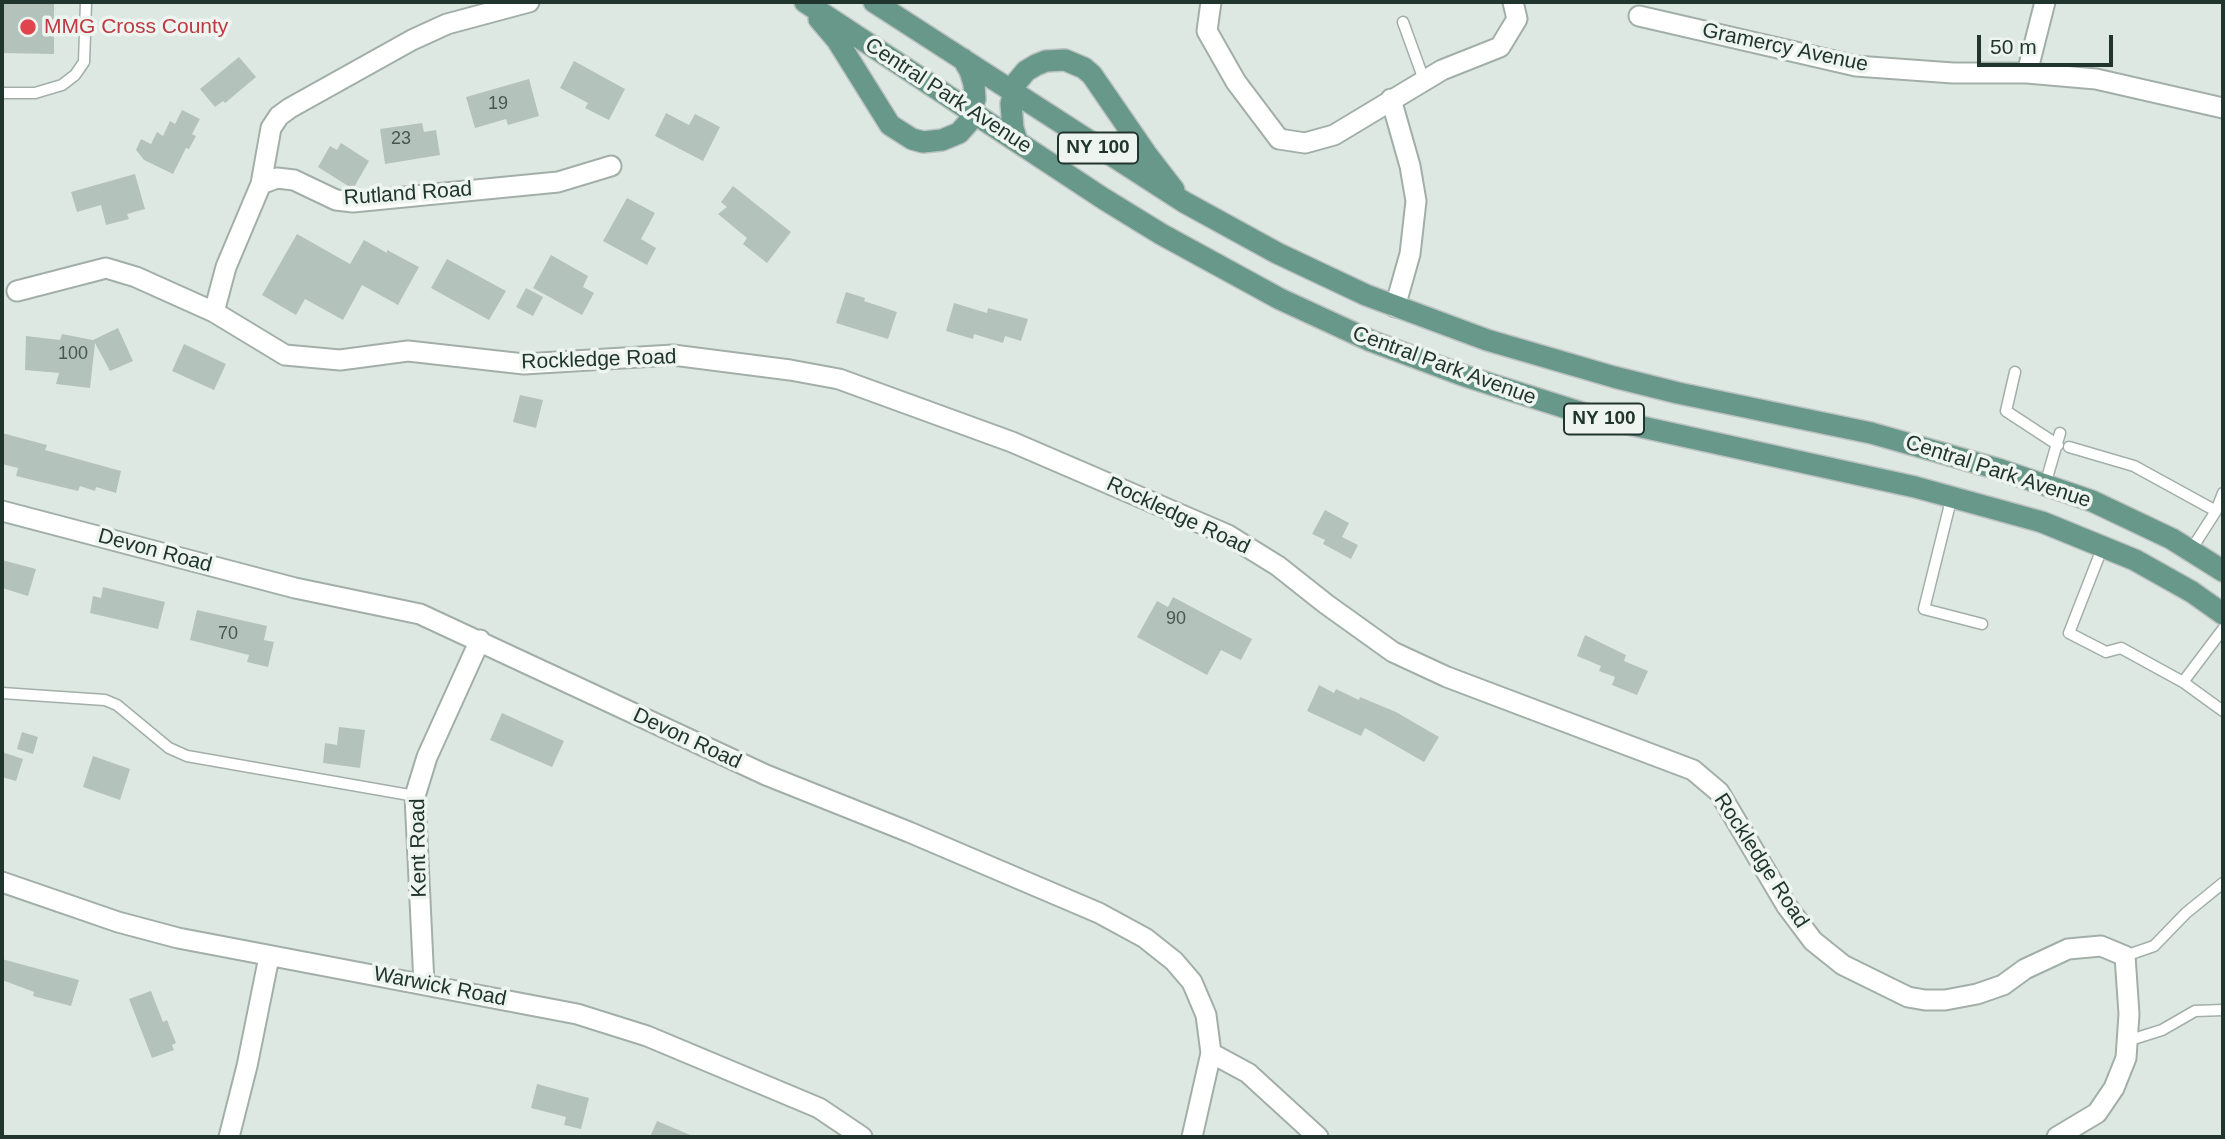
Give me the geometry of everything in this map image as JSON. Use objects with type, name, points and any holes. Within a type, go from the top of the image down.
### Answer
[{"type":"main road","points":[[804,2],[837,40],[890,125],[901,134],[923,142],[942,140],[959,133],[972,111],[974,84],[963,59]]},
{"type":"main road","name":"Central Park Avenue","points":[[804,2],[1104,199],[1200,256],[1310,313],[1402,353],[1529,398],[1592,416],[1952,496],[2042,522],[2103,545],[2163,575],[2223,614]]},
{"type":"main road","name":"Central Park Avenue","points":[[874,2],[1184,202],[1296,263],[1395,307],[1487,340],[1603,374],[1871,433],[1998,469],[2092,501],[2191,550],[2220,568]]},
{"type":"main road","points":[[1017,141],[1011,116],[1016,83],[1026,71],[1046,61],[1065,60],[1084,68],[1099,84],[1147,155],[1184,202]]},
{"type":"street","points":[[214,312],[226,267],[261,184],[271,128],[279,116],[412,40],[447,24],[528,2]]},
{"type":"street","points":[[1211,2],[1207,31],[1236,82],[1279,139],[1305,144],[1334,135],[1442,70],[1500,47],[1517,19],[1513,2]]},
{"type":"street","points":[[2027,73],[2045,2]]},
{"type":"street","name":"Gramercy Avenue","points":[[1639,16],[1856,66],[1953,73],[2027,73],[2096,79],[2223,108]]},
{"type":"street","name":"Central Park Avenue","points":[[1391,99],[1410,166],[1416,201],[1410,254],[1395,307]]},
{"type":"street","name":"Rutland Road","points":[[261,184],[277,178],[294,180],[336,200],[353,202],[558,182],[611,166]]},
{"type":"street","name":"Rockledge Road","points":[[17,290],[106,268],[136,277],[214,312],[285,355],[340,360],[408,351],[524,364],[673,355],[839,379],[1012,442],[1228,535],[1278,566],[1393,652],[1447,677],[1693,770],[1719,792],[1786,905],[1813,941],[1843,965],[1908,997],[1945,1000],[1977,994],[2003,985],[2025,969],[2068,949],[2101,946],[2125,956]]},
{"type":"street","name":"Devon Road","points":[[2,511],[295,588],[420,614],[766,775],[1086,907],[1145,938],[1174,961],[1192,982],[1206,1015],[1211,1053],[1192,1137]]},
{"type":"street","name":"Kent Road","points":[[424,984],[415,796],[427,757],[480,640]]},
{"type":"street","name":"Warwick Road","points":[[2,882],[118,922],[178,939],[577,1014],[647,1036],[819,1108],[854,1134]]},
{"type":"street","points":[[2057,1137],[2097,1113],[2114,1088],[2126,1058],[2129,1014],[2125,956]]},
{"type":"street","points":[[229,1137],[247,1066],[269,957]]},
{"type":"street","points":[[1211,1053],[1248,1073],[1318,1137]]},
{"type":"lane","points":[[2,93],[35,93],[62,85],[75,75],[85,62],[86,2]]},
{"type":"lane","points":[[1403,22],[1424,80]]},
{"type":"lane","points":[[2015,372],[2006,411],[2063,446],[2133,466],[2216,511]]},
{"type":"lane","points":[[2045,485],[2063,446],[2060,433]]},
{"type":"lane","points":[[2191,550],[2216,511],[2223,493]]},
{"type":"lane","points":[[1952,496],[1924,609],[1982,624]]},
{"type":"lane","points":[[2103,545],[2069,633],[2106,652],[2121,648],[2183,682],[2223,711]]},
{"type":"lane","points":[[2183,682],[2223,629]]},
{"type":"lane","points":[[2,693],[105,700],[117,705],[169,748],[187,756],[415,796]]},
{"type":"lane","points":[[2125,956],[2154,946],[2186,913],[2223,883]]},
{"type":"lane","points":[[2127,1041],[2162,1030],[2195,1012],[2223,1010]]},
{"type":"building","name":"MMG Cross County","points":[[2,2],[54,2],[54,54],[2,53]]},
{"type":"building","points":[[239,57],[256,77],[225,103],[223,101],[215,107],[200,89]]},
{"type":"building","points":[[574,61],[625,89],[609,120],[585,108],[588,103],[560,88]]},
{"type":"building","points":[[529,79],[539,116],[508,125],[506,119],[475,128],[466,97]]},
{"type":"building","points":[[182,110],[200,119],[192,134],[196,136],[189,149],[186,148],[173,174],[144,160],[136,150],[141,139],[151,144],[157,132],[163,136],[170,121],[175,124]]},
{"type":"building","points":[[666,113],[689,125],[695,114],[720,127],[703,161],[655,136]]},
{"type":"building","points":[[422,123],[424,132],[436,130],[440,155],[385,164],[380,129]]},
{"type":"building","points":[[341,143],[369,161],[353,189],[318,167],[330,146],[337,150]]},
{"type":"building","points":[[135,174],[145,209],[127,214],[129,219],[106,225],[101,205],[77,212],[71,192]]},
{"type":"building","points":[[733,186],[791,232],[767,263],[743,244],[747,238],[718,214],[727,207],[721,202]]},
{"type":"building","points":[[627,198],[655,213],[641,239],[656,248],[647,265],[603,241]]},
{"type":"building","points":[[297,234],[350,264],[364,240],[419,267],[398,305],[362,285],[343,320],[305,299],[296,315],[262,295]]},
{"type":"building","points":[[551,255],[588,276],[583,287],[594,293],[582,315],[533,288]]},
{"type":"building","points":[[447,259],[506,291],[489,320],[431,288]]},
{"type":"building","points":[[526,288],[543,297],[533,316],[516,307]]},
{"type":"building","points":[[846,292],[897,312],[888,339],[836,323]]},
{"type":"building","points":[[954,303],[987,313],[988,308],[1028,319],[1021,341],[1005,336],[1003,343],[974,334],[973,339],[946,331]]},
{"type":"building","points":[[118,328],[133,361],[110,371],[95,343],[90,388],[56,384],[59,373],[25,370],[26,336],[60,340],[62,334],[93,340]]},
{"type":"building","points":[[184,344],[226,364],[214,390],[172,371]]},
{"type":"building","points":[[520,395],[543,400],[536,428],[513,422]]},
{"type":"building","points":[[2,433],[47,445],[45,450],[121,471],[116,493],[80,486],[78,491],[16,476],[18,468],[2,464]]},
{"type":"building","points":[[1325,510],[1349,523],[1342,537],[1358,545],[1351,559],[1323,544],[1325,540],[1312,534]]},
{"type":"building","points":[[2,560],[36,569],[28,596],[2,588]]},
{"type":"building","points":[[103,587],[165,602],[158,629],[90,613],[93,596],[101,598]]},
{"type":"building","points":[[1173,597],[1252,639],[1241,660],[1221,650],[1207,675],[1137,637],[1157,601],[1168,607]]},
{"type":"building","points":[[197,610],[267,626],[264,640],[274,642],[268,667],[247,662],[249,655],[190,640]]},
{"type":"building","points":[[1585,635],[1626,655],[1624,661],[1648,671],[1637,695],[1612,685],[1615,677],[1599,671],[1601,666],[1577,656]]},
{"type":"building","points":[[1319,685],[1334,693],[1336,689],[1396,712],[1439,737],[1424,762],[1365,728],[1361,736],[1307,711]]},
{"type":"building","points":[[502,713],[564,741],[552,767],[490,740]]},
{"type":"building","points":[[339,727],[365,730],[360,768],[323,763],[325,743],[337,745]]},
{"type":"building","points":[[22,732],[38,737],[33,754],[17,749]]},
{"type":"building","points":[[2,752],[23,759],[16,781],[2,777]]},
{"type":"building","points":[[93,756],[130,769],[120,800],[83,787]]},
{"type":"building","points":[[2,959],[79,980],[71,1006],[33,996],[34,992],[2,980]]},
{"type":"building","points":[[151,991],[163,1022],[167,1020],[176,1043],[172,1045],[174,1050],[152,1058],[129,999]]},
{"type":"building","points":[[537,1084],[589,1098],[581,1129],[564,1125],[566,1117],[531,1108]]},
{"type":"building","points":[[657,1121],[695,1137],[650,1137]]},
{"type":"place","name":"MMG Cross County","points":[[28,27]]}]
